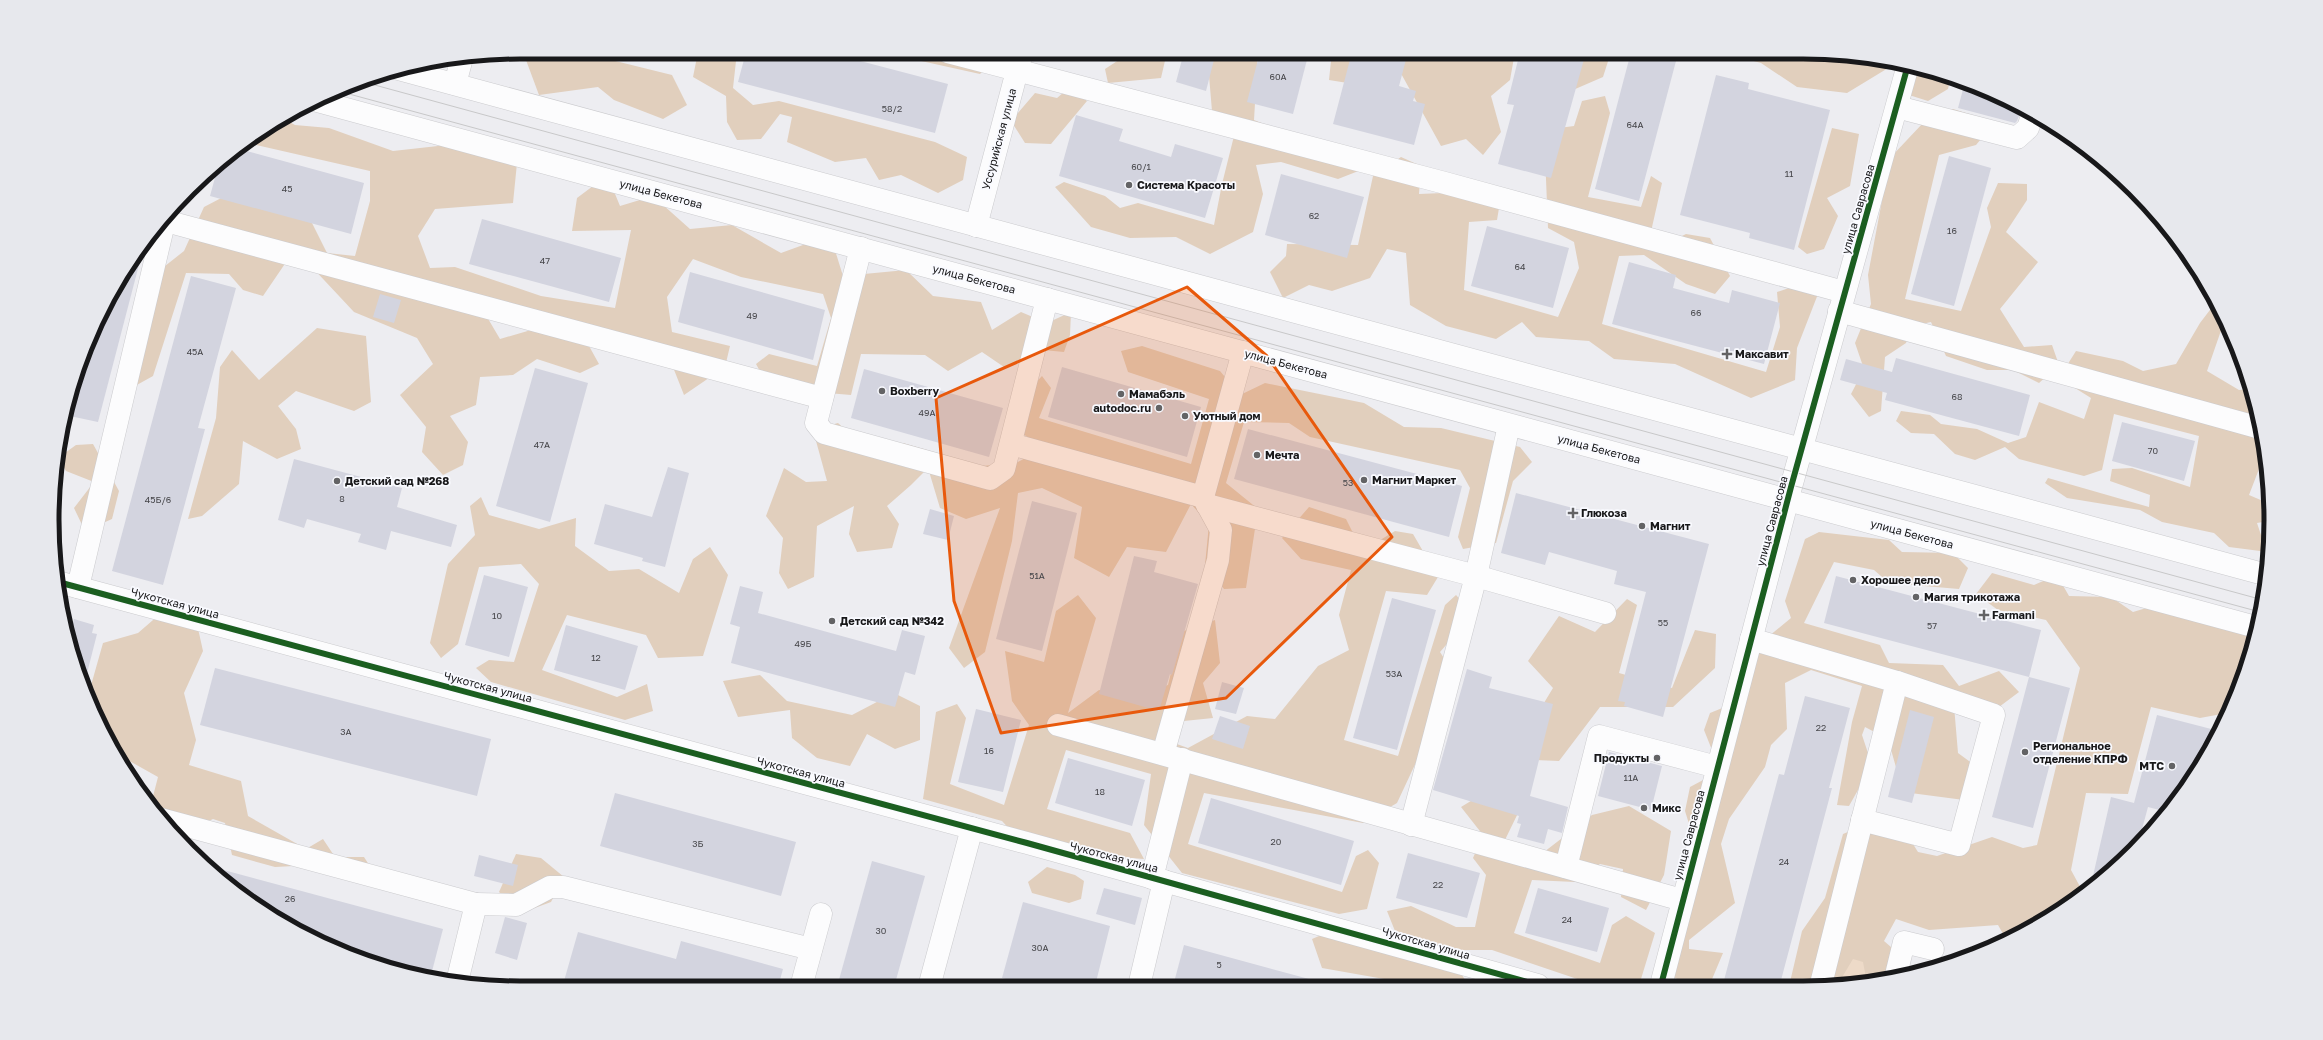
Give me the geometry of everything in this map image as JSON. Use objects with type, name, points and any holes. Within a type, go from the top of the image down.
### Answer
[{"type":"main road","points":[[1004,59],[1020,61],[1842,302],[2254,426]]},
{"type":"main road","name":"Уссурийская улица","points":[[976,226],[1020,61]]},
{"type":"main road","points":[[455,84],[461,63]]},
{"type":"main road","name":"улица Саврасова","points":[[1662,981],[1788,500],[1906,71]]},
{"type":"main road","points":[[411,73],[2261,572]]},
{"type":"main road","name":"улица Бекетова","points":[[325,103],[2251,626]]},
{"type":"main road","points":[[1897,107],[2017,138],[2028,128],[2031,119]]},
{"type":"main road","points":[[169,220],[822,398]]},
{"type":"main road","points":[[68,584],[161,231]]},
{"type":"main road","points":[[861,248],[816,423],[824,433],[990,480],[1004,469],[1047,299]]},
{"type":"main road","points":[[1139,981],[1158,879],[1173,757],[1218,560],[1221,530],[1205,501],[1243,352]]},
{"type":"main road","points":[[1411,825],[1476,576],[1509,425]]},
{"type":"main road","points":[[1011,444],[1205,501],[1605,613]]},
{"type":"main road","name":"Чукотская улица","points":[[68,584],[972,828],[1524,981]]},
{"type":"main road","points":[[1751,639],[1897,682],[1994,715],[1959,845],[1862,820]]},
{"type":"main road","points":[[1822,980],[1897,682]]},
{"type":"main road","points":[[1058,725],[1682,900]]},
{"type":"main road","points":[[1566,867],[1599,736],[1717,767]]},
{"type":"main road","points":[[171,822],[476,904],[516,905],[550,887],[563,887],[812,949]]},
{"type":"main road","points":[[931,981],[972,828]]},
{"type":"main road","points":[[458,977],[476,904]]},
{"type":"main road","points":[[803,981],[821,914]]},
{"type":"main road","points":[[1897,971],[1904,942],[1933,949]]},
{"type":"highlighted area","points":[[1187,287],[1267,356],[1392,537],[1226,698],[1001,733],[954,601],[936,398]]},
{"type":"shaded area","points":[[526,59],[607,59],[672,75],[687,105],[663,119],[614,100],[598,87],[539,95]]},
{"type":"shaded area","points":[[697,59],[736,59],[733,88],[753,105],[779,101],[935,142],[967,157],[963,180],[938,193],[901,175],[879,180],[866,158],[835,162],[787,142],[792,117],[780,114],[761,139],[737,140],[727,122],[726,96],[693,77]]},
{"type":"shaded area","points":[[912,59],[994,59],[980,74]]},
{"type":"shaded area","points":[[1120,59],[1165,59],[1161,78],[1108,83],[1105,69]]},
{"type":"shaded area","points":[[1208,59],[1258,59],[1254,120],[1296,137],[1361,170],[1338,179],[1281,162],[1256,165],[1263,194],[1253,232],[1210,254],[1176,237],[1130,238],[1091,227],[1055,187],[1064,182],[1105,196],[1120,208],[1138,203],[1214,225],[1222,184],[1235,132],[1212,111]]},
{"type":"shaded area","points":[[1329,59],[1355,59],[1354,84],[1329,80],[1331,61]]},
{"type":"shaded area","points":[[1400,59],[1514,59],[1510,80],[1491,96],[1501,132],[1483,155],[1466,139],[1441,146],[1398,68]]},
{"type":"shaded area","points":[[1554,59],[1609,59],[1603,77],[1566,93]]},
{"type":"shaded area","points":[[1746,59],[1833,60],[1889,67],[1847,93],[1797,87],[1761,63]]},
{"type":"shaded area","points":[[1908,72],[1949,83],[1948,89],[1928,101],[1909,95]]},
{"type":"shaded area","points":[[1070,87],[1087,101],[1051,144],[1025,143],[1011,121],[1035,93],[1057,98]]},
{"type":"shaded area","points":[[1605,96],[1610,113],[1588,197],[1641,207],[1651,176],[1662,183],[1650,236],[1661,246],[1686,234],[1710,238],[1730,276],[1715,294],[1686,284],[1644,255],[1619,256],[1602,324],[1766,372],[1780,327],[1777,292],[1798,285],[1818,294],[1797,348],[1795,380],[1751,398],[1675,364],[1614,359],[1589,341],[1536,337],[1522,322],[1496,339],[1446,326],[1410,305],[1406,253],[1387,249],[1370,278],[1332,291],[1309,285],[1283,298],[1270,272],[1286,256],[1287,244],[1358,245],[1373,176],[1401,157],[1421,166],[1419,194],[1468,192],[1499,208],[1497,220],[1469,222],[1464,290],[1558,317],[1579,268],[1574,242],[1548,228],[1544,130],[1574,126],[1582,101]]},
{"type":"shaded area","points":[[1953,109],[1995,122],[1976,145],[1939,155],[1905,299],[1961,311],[1991,227],[1987,208],[1998,183],[2027,184],[2027,200],[2006,232],[2038,262],[2000,309],[2024,347],[2052,345],[2059,365],[2039,383],[2013,370],[1987,370],[1946,356],[1931,322],[1912,326],[1906,343],[1885,357],[1881,411],[1869,417],[1851,394],[1864,369],[1855,343],[1871,304],[1868,275],[1890,158],[1923,123]]},
{"type":"shaded area","points":[[288,121],[295,125],[329,128],[393,151],[447,145],[517,163],[513,203],[435,209],[418,236],[430,268],[455,267],[541,296],[615,308],[631,230],[572,231],[577,198],[593,186],[613,189],[620,206],[653,196],[690,229],[732,225],[781,253],[814,241],[834,247],[843,276],[906,270],[933,296],[981,302],[992,330],[1021,312],[1047,323],[1071,312],[1070,335],[1064,352],[1043,350],[1004,367],[982,352],[948,371],[925,355],[861,354],[851,395],[769,388],[756,364],[769,354],[817,366],[831,318],[823,294],[741,277],[693,259],[667,297],[672,332],[730,346],[725,367],[684,395],[667,352],[487,317],[500,339],[531,330],[589,346],[599,364],[580,373],[537,359],[513,375],[480,377],[476,405],[450,416],[468,442],[463,465],[443,475],[422,452],[426,427],[400,395],[433,364],[417,338],[354,312],[295,249],[263,296],[243,290],[229,274],[186,273],[153,376],[135,386],[160,270],[184,251],[204,207],[248,184],[301,201],[327,253],[355,256],[370,201],[370,171],[253,144]]},
{"type":"shaded area","points":[[1832,128],[1859,134],[1850,186],[1827,198],[1838,216],[1824,249],[1807,254],[1798,247]]},
{"type":"shaded area","points":[[2212,308],[2222,328],[2207,371],[2239,390],[2245,390],[2248,401],[2255,430],[2261,465],[2249,495],[2263,501],[2264,522],[2257,523],[2261,535],[2263,536],[2263,551],[2229,547],[2214,533],[2162,522],[2140,510],[2067,498],[2045,483],[2048,478],[2149,507],[2150,495],[2110,481],[2112,469],[2132,468],[2190,487],[2199,436],[2114,414],[2102,470],[2084,476],[2019,459],[2005,447],[1975,460],[1955,454],[1934,434],[1911,433],[1896,421],[1901,411],[1930,415],[1941,424],[1977,429],[2008,443],[2026,437],[2039,402],[2084,419],[2091,398],[2059,378],[2076,351],[2123,361],[2143,371],[2176,364],[2200,323]]},
{"type":"shaded area","points":[[317,328],[366,336],[371,402],[354,411],[296,391],[278,406],[296,429],[301,449],[277,459],[243,441],[239,484],[202,516],[188,519],[216,418],[220,367],[232,350],[259,380]]},
{"type":"shaded area","points":[[1142,346],[1220,371],[1240,395],[1265,383],[1364,403],[1404,427],[1441,428],[1520,447],[1532,462],[1513,481],[1496,543],[1463,549],[1458,537],[1470,488],[1460,470],[1310,437],[1289,423],[1244,422],[1226,483],[1258,509],[1246,588],[1224,589],[1205,565],[1209,524],[1191,504],[1166,552],[1127,547],[1109,577],[1074,558],[1082,507],[1042,488],[1018,493],[1012,541],[985,652],[964,668],[949,648],[1000,508],[966,519],[940,508],[928,468],[887,506],[899,524],[892,548],[857,552],[849,534],[854,506],[817,526],[814,577],[788,589],[779,573],[783,538],[766,516],[784,468],[806,482],[827,481],[813,430],[838,423],[872,454],[903,443],[982,466],[1016,463],[1044,448],[1020,432],[1027,392],[1042,376],[1051,388],[1039,418],[1191,464],[1209,399],[1128,372],[1121,351]]},
{"type":"shaded area","points":[[93,444],[119,491],[112,519],[85,531],[74,508],[94,482],[66,471],[62,465],[64,454],[76,445]]},
{"type":"shaded area","points":[[481,497],[489,515],[539,529],[576,518],[575,546],[609,571],[639,569],[679,593],[693,559],[710,547],[728,575],[703,656],[658,658],[646,635],[567,615],[542,670],[617,697],[647,684],[653,711],[625,720],[491,682],[476,668],[489,660],[514,662],[539,584],[521,564],[479,567],[458,644],[441,658],[430,643],[448,564],[475,535],[470,506]]},
{"type":"shaded area","points":[[1309,507],[1346,519],[1362,551],[1395,531],[1413,534],[1438,577],[1427,595],[1386,591],[1344,740],[1398,756],[1445,605],[1456,595],[1473,614],[1440,652],[1456,677],[1397,803],[1363,823],[1204,793],[1188,844],[1342,892],[1356,856],[1368,850],[1379,863],[1367,909],[1339,914],[1182,873],[1144,825],[1151,774],[1066,750],[1047,809],[1130,833],[1144,859],[1029,850],[1002,821],[923,799],[936,712],[957,704],[966,718],[950,784],[1004,805],[1029,725],[1012,701],[1005,651],[1044,662],[1056,611],[1078,595],[1096,618],[1068,713],[1099,690],[1125,697],[1168,685],[1181,632],[1215,620],[1220,663],[1203,683],[1213,718],[1184,721],[1160,738],[1188,748],[1247,716],[1275,719],[1318,666],[1349,650],[1339,615],[1351,570],[1301,559],[1282,538]]},
{"type":"shaded area","points":[[1819,532],[1889,540],[1902,552],[1953,553],[1968,568],[1959,589],[1889,583],[1874,570],[1834,562],[1804,623],[1880,645],[1889,663],[1943,665],[1959,686],[1999,671],[2019,692],[1999,707],[1953,694],[1958,753],[1973,764],[1964,800],[1903,792],[1888,739],[1865,727],[1862,735],[1872,765],[1849,806],[1837,805],[1852,722],[1862,686],[1811,670],[1785,683],[1787,729],[1771,745],[1765,767],[1729,819],[1721,844],[1735,903],[1689,940],[1689,949],[1723,953],[1711,981],[1684,981],[1671,977],[1682,919],[1703,869],[1685,811],[1690,787],[1705,779],[1714,755],[1704,730],[1710,713],[1742,700],[1752,650],[1791,618],[1785,601],[1805,539]]},
{"type":"shaded area","points":[[1992,573],[2034,585],[2057,575],[2069,596],[2111,597],[2133,612],[2163,603],[2252,624],[2240,668],[2221,714],[2200,718],[2151,707],[2128,794],[2086,793],[2071,870],[2081,888],[2034,919],[2004,935],[1998,925],[1929,930],[1896,919],[1884,941],[1905,959],[1902,970],[1866,977],[1863,962],[1853,959],[1841,979],[1790,981],[1802,931],[1825,898],[1843,834],[1883,817],[1901,825],[1918,852],[1937,856],[1992,837],[2023,848],[2037,845],[2080,668],[2046,620],[1998,610],[1976,594]]},
{"type":"shaded area","points":[[1627,599],[1637,605],[1619,673],[1672,688],[1695,630],[1716,634],[1715,668],[1673,707],[1600,707],[1559,761],[1535,760],[1527,731],[1553,688],[1528,661],[1559,616],[1595,632]]},
{"type":"shaded area","points":[[160,614],[197,624],[203,651],[184,693],[196,740],[189,765],[241,781],[248,816],[306,849],[323,839],[335,857],[364,857],[373,871],[313,865],[275,867],[232,855],[225,823],[213,819],[186,832],[169,819],[152,799],[158,777],[127,760],[107,724],[91,687],[103,643],[138,633]]},
{"type":"shaded area","points":[[760,675],[787,701],[852,715],[894,693],[920,706],[920,740],[895,749],[867,734],[850,766],[817,758],[792,738],[790,710],[738,717],[723,681]]},
{"type":"shaded area","points":[[1497,785],[1520,809],[1503,844],[1544,852],[1592,815],[1629,806],[1671,831],[1664,875],[1646,910],[1621,897],[1623,869],[1600,864],[1575,882],[1532,880],[1514,933],[1600,963],[1612,925],[1626,916],[1655,933],[1641,979],[1621,981],[1583,981],[1492,950],[1446,950],[1395,931],[1387,911],[1411,906],[1456,927],[1475,927],[1486,875],[1473,858],[1483,835],[1461,807]]},
{"type":"shaded area","points":[[516,854],[541,858],[564,877],[551,902],[521,913],[499,892]]},
{"type":"shaded area","points":[[1047,867],[1075,875],[1084,881],[1081,899],[1069,903],[1032,893],[1028,882]]},
{"type":"shaded area","points":[[1340,927],[1458,968],[1466,981],[1395,981],[1322,968],[1312,939]]},
{"type":"shaded area","points":[[1838,941],[1889,955],[1884,973],[1829,980]]},
{"type":"building","points":[[744,59],[853,59],[948,84],[935,133],[738,82]]},
{"type":"building","points":[[1182,59],[1214,59],[1206,91],[1176,82]]},
{"type":"building","points":[[1258,59],[1307,59],[1293,114],[1247,102]]},
{"type":"building","points":[[1350,59],[1406,59],[1399,86],[1416,91],[1413,101],[1425,104],[1414,145],[1333,124]]},
{"type":"building","points":[[1518,59],[1584,59],[1551,178],[1498,164],[1514,105],[1507,104]]},
{"type":"building","points":[[1629,59],[1668,59],[1676,61],[1639,201],[1595,189]]},
{"type":"building","points":[[1716,75],[1749,83],[1748,89],[1830,110],[1794,250],[1749,238],[1750,233],[1680,215]]},
{"type":"building","points":[[1963,88],[2020,114],[2015,123],[1958,108]]},
{"type":"building","points":[[1076,115],[1123,129],[1119,141],[1171,157],[1175,144],[1223,158],[1205,218],[1059,176]]},
{"type":"building","points":[[244,150],[364,183],[351,234],[210,196],[216,173]]},
{"type":"building","points":[[1949,156],[1991,168],[1954,306],[1911,294]]},
{"type":"building","points":[[1281,174],[1364,197],[1347,258],[1265,235]]},
{"type":"building","points":[[482,219],[621,258],[609,302],[469,264]]},
{"type":"building","points":[[1487,226],[1569,248],[1553,308],[1471,286]]},
{"type":"building","points":[[141,259],[98,422],[71,416],[75,401],[83,372],[94,344],[121,289]]},
{"type":"building","points":[[1629,262],[1676,275],[1673,288],[1729,303],[1732,290],[1780,303],[1764,364],[1612,324]]},
{"type":"building","points":[[690,272],[825,310],[813,360],[678,322]]},
{"type":"building","points":[[191,276],[236,288],[198,428],[205,429],[163,585],[112,571]]},
{"type":"building","points":[[380,294],[401,300],[394,323],[373,317]]},
{"type":"building","points":[[1896,358],[2030,395],[2019,436],[1885,400],[1887,393],[1840,380],[1846,359],[1892,372]]},
{"type":"building","points":[[1062,367],[1201,407],[1187,457],[1048,417]]},
{"type":"building","points":[[535,368],[588,383],[550,522],[496,506]]},
{"type":"building","points":[[864,369],[1003,408],[989,457],[851,418]]},
{"type":"building","points":[[2122,422],[2195,441],[2184,481],[2112,461]]},
{"type":"building","points":[[1248,429],[1462,486],[1449,537],[1234,479]]},
{"type":"building","points":[[294,459],[402,488],[397,507],[457,525],[451,547],[391,531],[386,550],[358,542],[361,534],[307,519],[304,528],[278,520]]},
{"type":"building","points":[[668,467],[689,473],[665,567],[642,561],[643,558],[594,544],[605,504],[652,517]]},
{"type":"building","points":[[1516,493],[1709,544],[1663,717],[1624,706],[1625,702],[1618,701],[1646,592],[1614,584],[1617,571],[1549,552],[1545,565],[1501,553]]},
{"type":"building","points":[[1032,501],[1077,513],[1042,651],[996,639]]},
{"type":"building","points":[[930,509],[954,516],[948,540],[923,534]]},
{"type":"building","points":[[1134,556],[1157,561],[1154,572],[1198,584],[1172,675],[1170,674],[1159,711],[1099,694]]},
{"type":"building","points":[[484,575],[528,587],[509,657],[465,645]]},
{"type":"building","points":[[1836,576],[2041,630],[2029,677],[1824,623]]},
{"type":"building","points":[[740,586],[763,592],[758,613],[896,651],[902,630],[925,636],[915,675],[905,672],[895,707],[731,663],[740,627],[730,624]]},
{"type":"building","points":[[1392,598],[1436,610],[1397,750],[1353,738]]},
{"type":"building","points":[[74,619],[94,625],[92,633],[97,634],[86,676],[83,668],[72,626]]},
{"type":"building","points":[[566,625],[638,646],[625,690],[554,670]]},
{"type":"building","points":[[215,668],[491,739],[477,796],[200,725]]},
{"type":"building","points":[[1467,669],[1492,677],[1489,688],[1553,704],[1530,796],[1568,807],[1562,833],[1548,829],[1544,844],[1517,837],[1521,824],[1517,823],[1519,816],[1433,790]]},
{"type":"building","points":[[2029,677],[2070,688],[2033,828],[1992,817]]},
{"type":"building","points":[[1222,682],[1244,688],[1236,714],[1215,709]]},
{"type":"building","points":[[1805,696],[1850,708],[1829,788],[1832,788],[1781,981],[1724,981],[1779,774],[1784,775]]},
{"type":"building","points":[[976,709],[1021,720],[1003,792],[958,782]]},
{"type":"building","points":[[1910,710],[1934,717],[1912,803],[1888,797]]},
{"type":"building","name":"МТС","points":[[2157,715],[2213,729],[2186,776],[2169,801],[2161,810],[2148,807],[2141,834],[2107,867],[2092,879],[2111,797],[2134,803]]},
{"type":"building","points":[[1220,716],[1250,726],[1243,749],[1212,739]]},
{"type":"building","points":[[1609,752],[1662,766],[1651,810],[1598,796]]},
{"type":"building","points":[[1068,758],[1145,780],[1132,826],[1055,803]]},
{"type":"building","points":[[615,793],[796,842],[781,896],[600,846]]},
{"type":"building","points":[[1211,798],[1354,841],[1341,885],[1198,843]]},
{"type":"building","points":[[1408,853],[1480,873],[1467,918],[1396,898]]},
{"type":"building","points":[[479,855],[518,865],[513,886],[474,876]]},
{"type":"building","points":[[872,861],[925,876],[896,981],[839,981]]},
{"type":"building","points":[[218,868],[443,929],[432,972],[401,965],[372,957],[344,946],[289,919],[239,886]]},
{"type":"building","points":[[1104,888],[1142,898],[1135,925],[1096,914]]},
{"type":"building","points":[[1538,888],[1609,908],[1597,952],[1525,933]]},
{"type":"building","points":[[1023,902],[1110,926],[1096,981],[1014,981],[1002,978]]},
{"type":"building","points":[[505,917],[527,923],[517,960],[495,953]]},
{"type":"building","points":[[578,932],[676,959],[681,941],[783,969],[780,981],[564,981]]},
{"type":"building","points":[[1184,945],[1309,979],[1309,981],[1174,981]]},
{"type":"tram line","points":[[370,84],[2257,598]]},
{"type":"tram line","points":[[346,93],[2255,611]]},
{"type":"cycle path","points":[[1662,981],[1791,487],[1906,71]]},
{"type":"cycle path","points":[[64,584],[1027,843],[1524,981]]},
{"type":"place","name":"Система Красоты","points":[[1129,185]]},
{"type":"place","name":"Максавит","points":[[1727,354]]},
{"type":"place","name":"Boxberry","points":[[882,391]]},
{"type":"place","name":"Мамабэль","points":[[1121,394]]},
{"type":"place","name":"autodoc.ru","points":[[1159,408]]},
{"type":"place","name":"Уютный дом","points":[[1185,416]]},
{"type":"place","name":"Мечта","points":[[1257,455]]},
{"type":"place","name":"Магнит Маркет","points":[[1364,480]]},
{"type":"place","name":"Детский сад №268","points":[[337,481]]},
{"type":"place","name":"Глюкоза","points":[[1573,513]]},
{"type":"place","name":"Магнит","points":[[1642,526]]},
{"type":"place","name":"Хорошее дело","points":[[1853,580]]},
{"type":"place","name":"Магия трикотажа","points":[[1916,597]]},
{"type":"place","name":"Farmani","points":[[1984,615]]},
{"type":"place","name":"Детский сад №342","points":[[832,621]]},
{"type":"place","name":"Региональное отделение КПРФ","points":[[2025,752]]},
{"type":"place","name":"Продукты","points":[[1657,758]]},
{"type":"place","name":"МТС","points":[[2172,766]]},
{"type":"place","name":"Микс","points":[[1644,808]]}]
